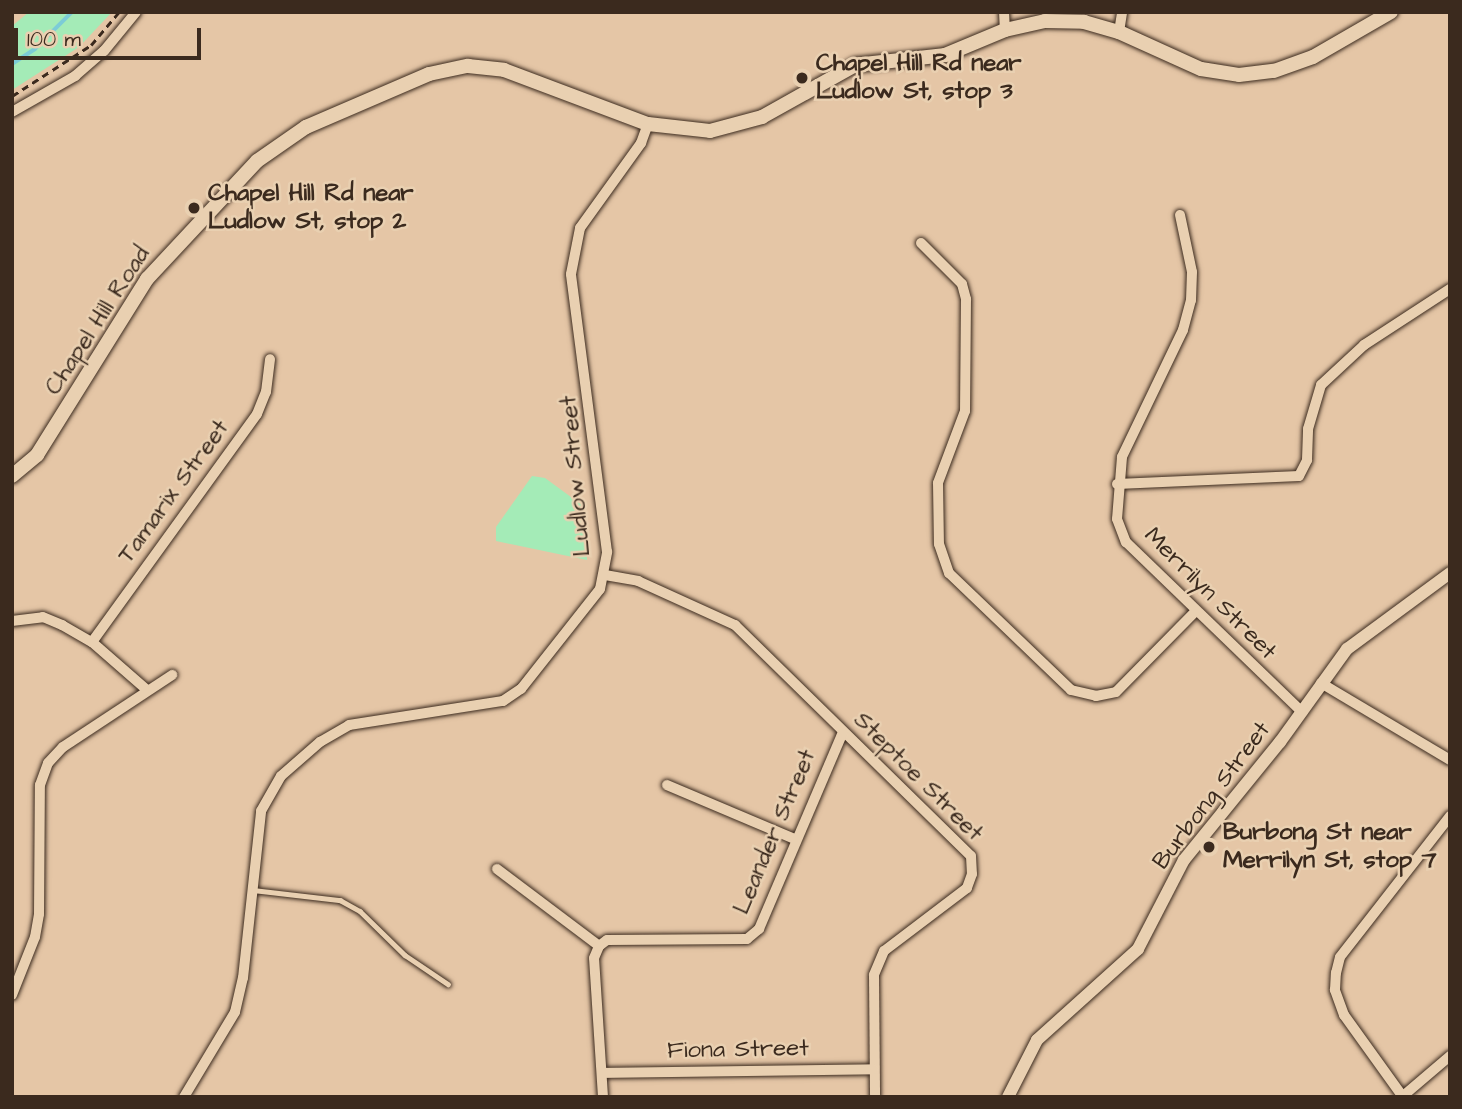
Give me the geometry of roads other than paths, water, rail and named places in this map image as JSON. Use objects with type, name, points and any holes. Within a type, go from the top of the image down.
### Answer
[{"type":"main road","name":"Chapel Hill Road","points":[[12,476],[37,454],[154,270],[257,161],[288,137],[429,74],[468,66],[518,73],[648,124],[701,131],[738,125],[855,65],[945,55],[1004,30],[1045,21],[1084,22],[1119,32],[1201,69],[1239,75],[1274,71],[1313,57],[1391,12]]},
{"type":"street","points":[[12,112],[75,76],[104,51],[136,12]]},
{"type":"street","points":[[1004,12],[1004,30]]},
{"type":"street","points":[[1119,32],[1122,12]]},
{"type":"street","name":"Ludlow Street","points":[[184,1097],[235,1012],[243,978],[261,811],[281,776],[320,742],[349,725],[503,701],[521,689],[585,613],[605,575],[607,552],[590,395],[570,294],[570,274],[580,228],[641,143],[648,124]]},
{"type":"street","name":"Merrilyn Street","points":[[1180,215],[1192,272],[1191,300],[1183,330],[1122,457],[1117,484],[1117,519],[1126,542],[1302,712]]},
{"type":"street","points":[[921,243],[962,284],[966,299],[965,411],[939,483],[939,544],[948,573],[1071,690],[1096,696],[1116,692],[1196,611]]},
{"type":"street","points":[[1117,484],[1299,476],[1307,460],[1308,429],[1321,385],[1364,345],[1450,289]]},
{"type":"street","name":"Tamarix Street","points":[[92,642],[257,414],[266,392],[270,359]]},
{"type":"street","name":"Burbong Street","points":[[1008,1097],[1037,1040],[1138,949],[1184,860],[1302,712],[1347,649],[1450,573]]},
{"type":"street","name":"Steptoe Street","points":[[605,575],[639,581],[735,625],[971,856],[972,874],[967,888],[884,951],[874,975],[875,1097]]},
{"type":"street","points":[[12,621],[43,617],[92,642],[133,673],[147,690]]},
{"type":"street","points":[[12,995],[35,937],[39,914],[40,785],[48,763],[63,747],[172,675]]},
{"type":"street","points":[[1321,683],[1450,761]]},
{"type":"street","name":"Leander Street","points":[[599,946],[607,940],[747,939],[759,929],[795,839],[843,732]]},
{"type":"street","points":[[667,785],[795,839]]},
{"type":"street","points":[[1450,816],[1340,957],[1335,990],[1344,1015],[1403,1096],[1450,1056]]},
{"type":"street","points":[[497,869],[599,946],[594,958],[603,1097]]},
{"type":"street","name":"Fiona Street","points":[[602,1073],[874,1069]]},
{"type":"lane","points":[[252,890],[340,900],[360,911],[405,955],[448,984]]},
{"type":"waterway","points":[[12,64],[35,49],[72,12]]},
{"type":"place","name":"Chapel Hill Rd near Ludlow St, stop 3","points":[[802,78]]},
{"type":"place","name":"Chapel Hill Rd near Ludlow St, stop 2","points":[[194,208]]},
{"type":"place","name":"Burbong St near Merrilyn St, stop 7","points":[[1209,847]]}]
